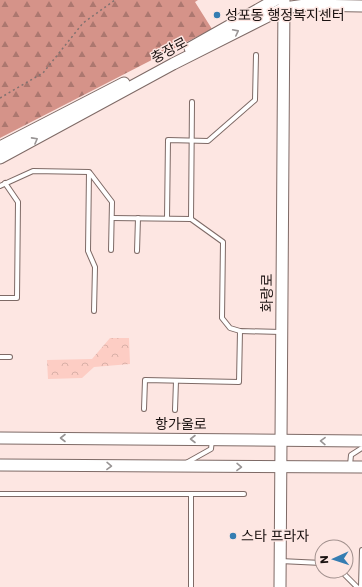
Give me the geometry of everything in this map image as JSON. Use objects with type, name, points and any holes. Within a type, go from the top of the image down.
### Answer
[{"type":"street","name":"충장로","points":[[0,147],[171,58],[275,0]]},
{"type":"street","name":"충장로","points":[[0,158],[284,4],[362,6]]},
{"type":"street","name":"화랑로","points":[[280,587],[284,4]]},
{"type":"street","name":"항가울로","points":[[0,438],[362,441]]},
{"type":"street","points":[[0,465],[362,467]]},
{"type":"lane","points":[[167,218],[168,140],[208,141],[255,100],[256,55]]},
{"type":"lane","points":[[191,219],[192,102]]},
{"type":"lane","points":[[0,186],[33,171],[90,172]]},
{"type":"lane","points":[[90,172],[112,202],[111,250]]},
{"type":"lane","points":[[90,172],[88,251],[95,268],[94,311]]},
{"type":"lane","points":[[0,298],[17,298],[18,202],[5,183]]},
{"type":"lane","points":[[112,218],[191,219],[223,242],[222,318],[230,328],[240,331],[282,332]]},
{"type":"lane","points":[[137,251],[138,218]]},
{"type":"lane","points":[[144,409],[145,380],[239,382],[240,331]]},
{"type":"lane","points":[[0,357],[10,357]]},
{"type":"lane","points":[[175,410],[176,380]]},
{"type":"lane","points":[[181,466],[211,449],[212,439]]},
{"type":"lane","points":[[350,467],[351,456],[362,448]]},
{"type":"lane","points":[[0,494],[244,494]]},
{"type":"lane","points":[[191,494],[191,587]]},
{"type":"lane","points":[[361,587],[362,550]]},
{"type":"lane","points":[[280,561],[314,563]]},
{"type":"lane","points":[[349,579],[357,587]]},
{"type":"path","points":[[0,98],[43,73],[83,23],[115,0]]},
{"type":"green space","points":[[0,0],[198,0],[195,2],[212,29],[0,138]]},
{"type":"green space","points":[[110,338],[129,338],[130,364],[94,367],[82,378],[48,379],[47,360],[92,359]]},
{"type":"place","name":"성포동 행정복지센터","points":[[217,15]]},
{"type":"place","name":"스타 프라자","points":[[233,536]]}]
